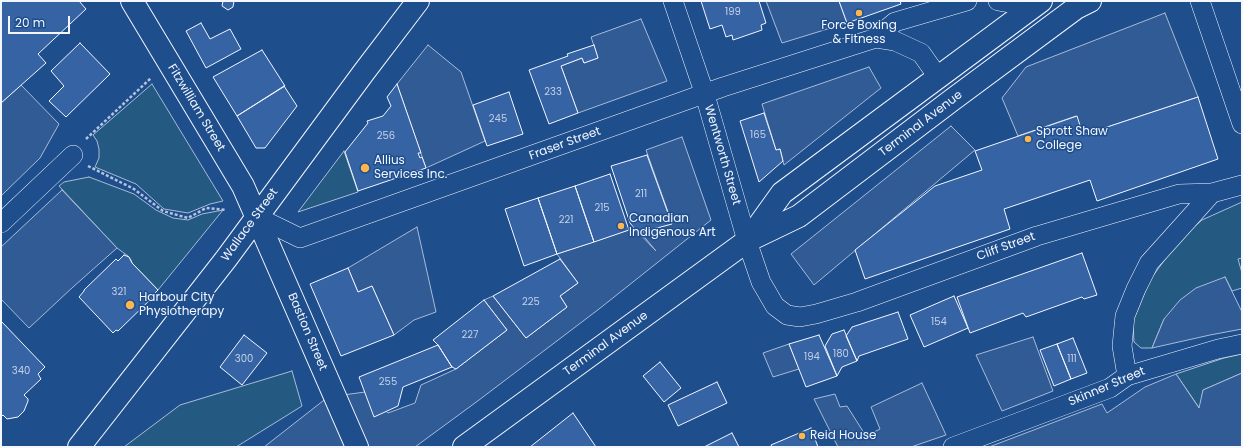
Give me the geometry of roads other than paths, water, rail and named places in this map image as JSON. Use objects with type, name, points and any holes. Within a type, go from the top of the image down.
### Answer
[{"type":"main road","name":"Fitzwilliam Street","points":[[132,1],[243,186],[257,216]]},
{"type":"main road","name":"Wallace Street","points":[[79,447],[216,272],[418,1]]},
{"type":"main road","name":"Terminal Avenue","points":[[464,447],[747,241],[799,216],[1076,8],[1090,1]]},
{"type":"main road","name":"Terminal Avenue","points":[[747,241],[782,193],[1036,4]]},
{"type":"main road","name":"Bastion Street","points":[[257,216],[357,447]]},
{"type":"street","name":"Wentworth Street","points":[[673,1],[705,95],[747,241],[761,282],[775,306]]},
{"type":"street","name":"Fraser Street","points":[[257,216],[300,238],[705,95],[723,87],[876,38],[895,22],[967,1]]},
{"type":"street","points":[[998,1],[1036,4]]},
{"type":"street","points":[[1200,1],[1242,124]]},
{"type":"street","name":"Fraser Street","points":[[876,38],[895,41],[921,53],[938,76]]},
{"type":"street","points":[[1,223],[73,155]]},
{"type":"street","name":"Cliff Street","points":[[775,306],[787,315],[800,317],[816,314],[857,302],[1038,236],[1179,194],[1212,193],[1242,185]]},
{"type":"street","points":[[1127,376],[1122,346],[1125,316],[1136,289],[1149,263],[1212,193]]},
{"type":"street","name":"Skinner Street","points":[[953,447],[1110,388],[1127,376],[1218,349],[1242,344]]},
{"type":"place","name":"Force Boxing & Fitness","points":[[859,13]]},
{"type":"place","name":"Sprott Shaw College","points":[[1028,139]]},
{"type":"place","name":"Allius Services Inc.","points":[[365,168]]},
{"type":"place","name":"Canadian Indigenous Art","points":[[621,226]]},
{"type":"place","name":"Harbour City Physiotherapy","points":[[130,305]]},
{"type":"place","name":"Reid House","points":[[802,436]]}]
